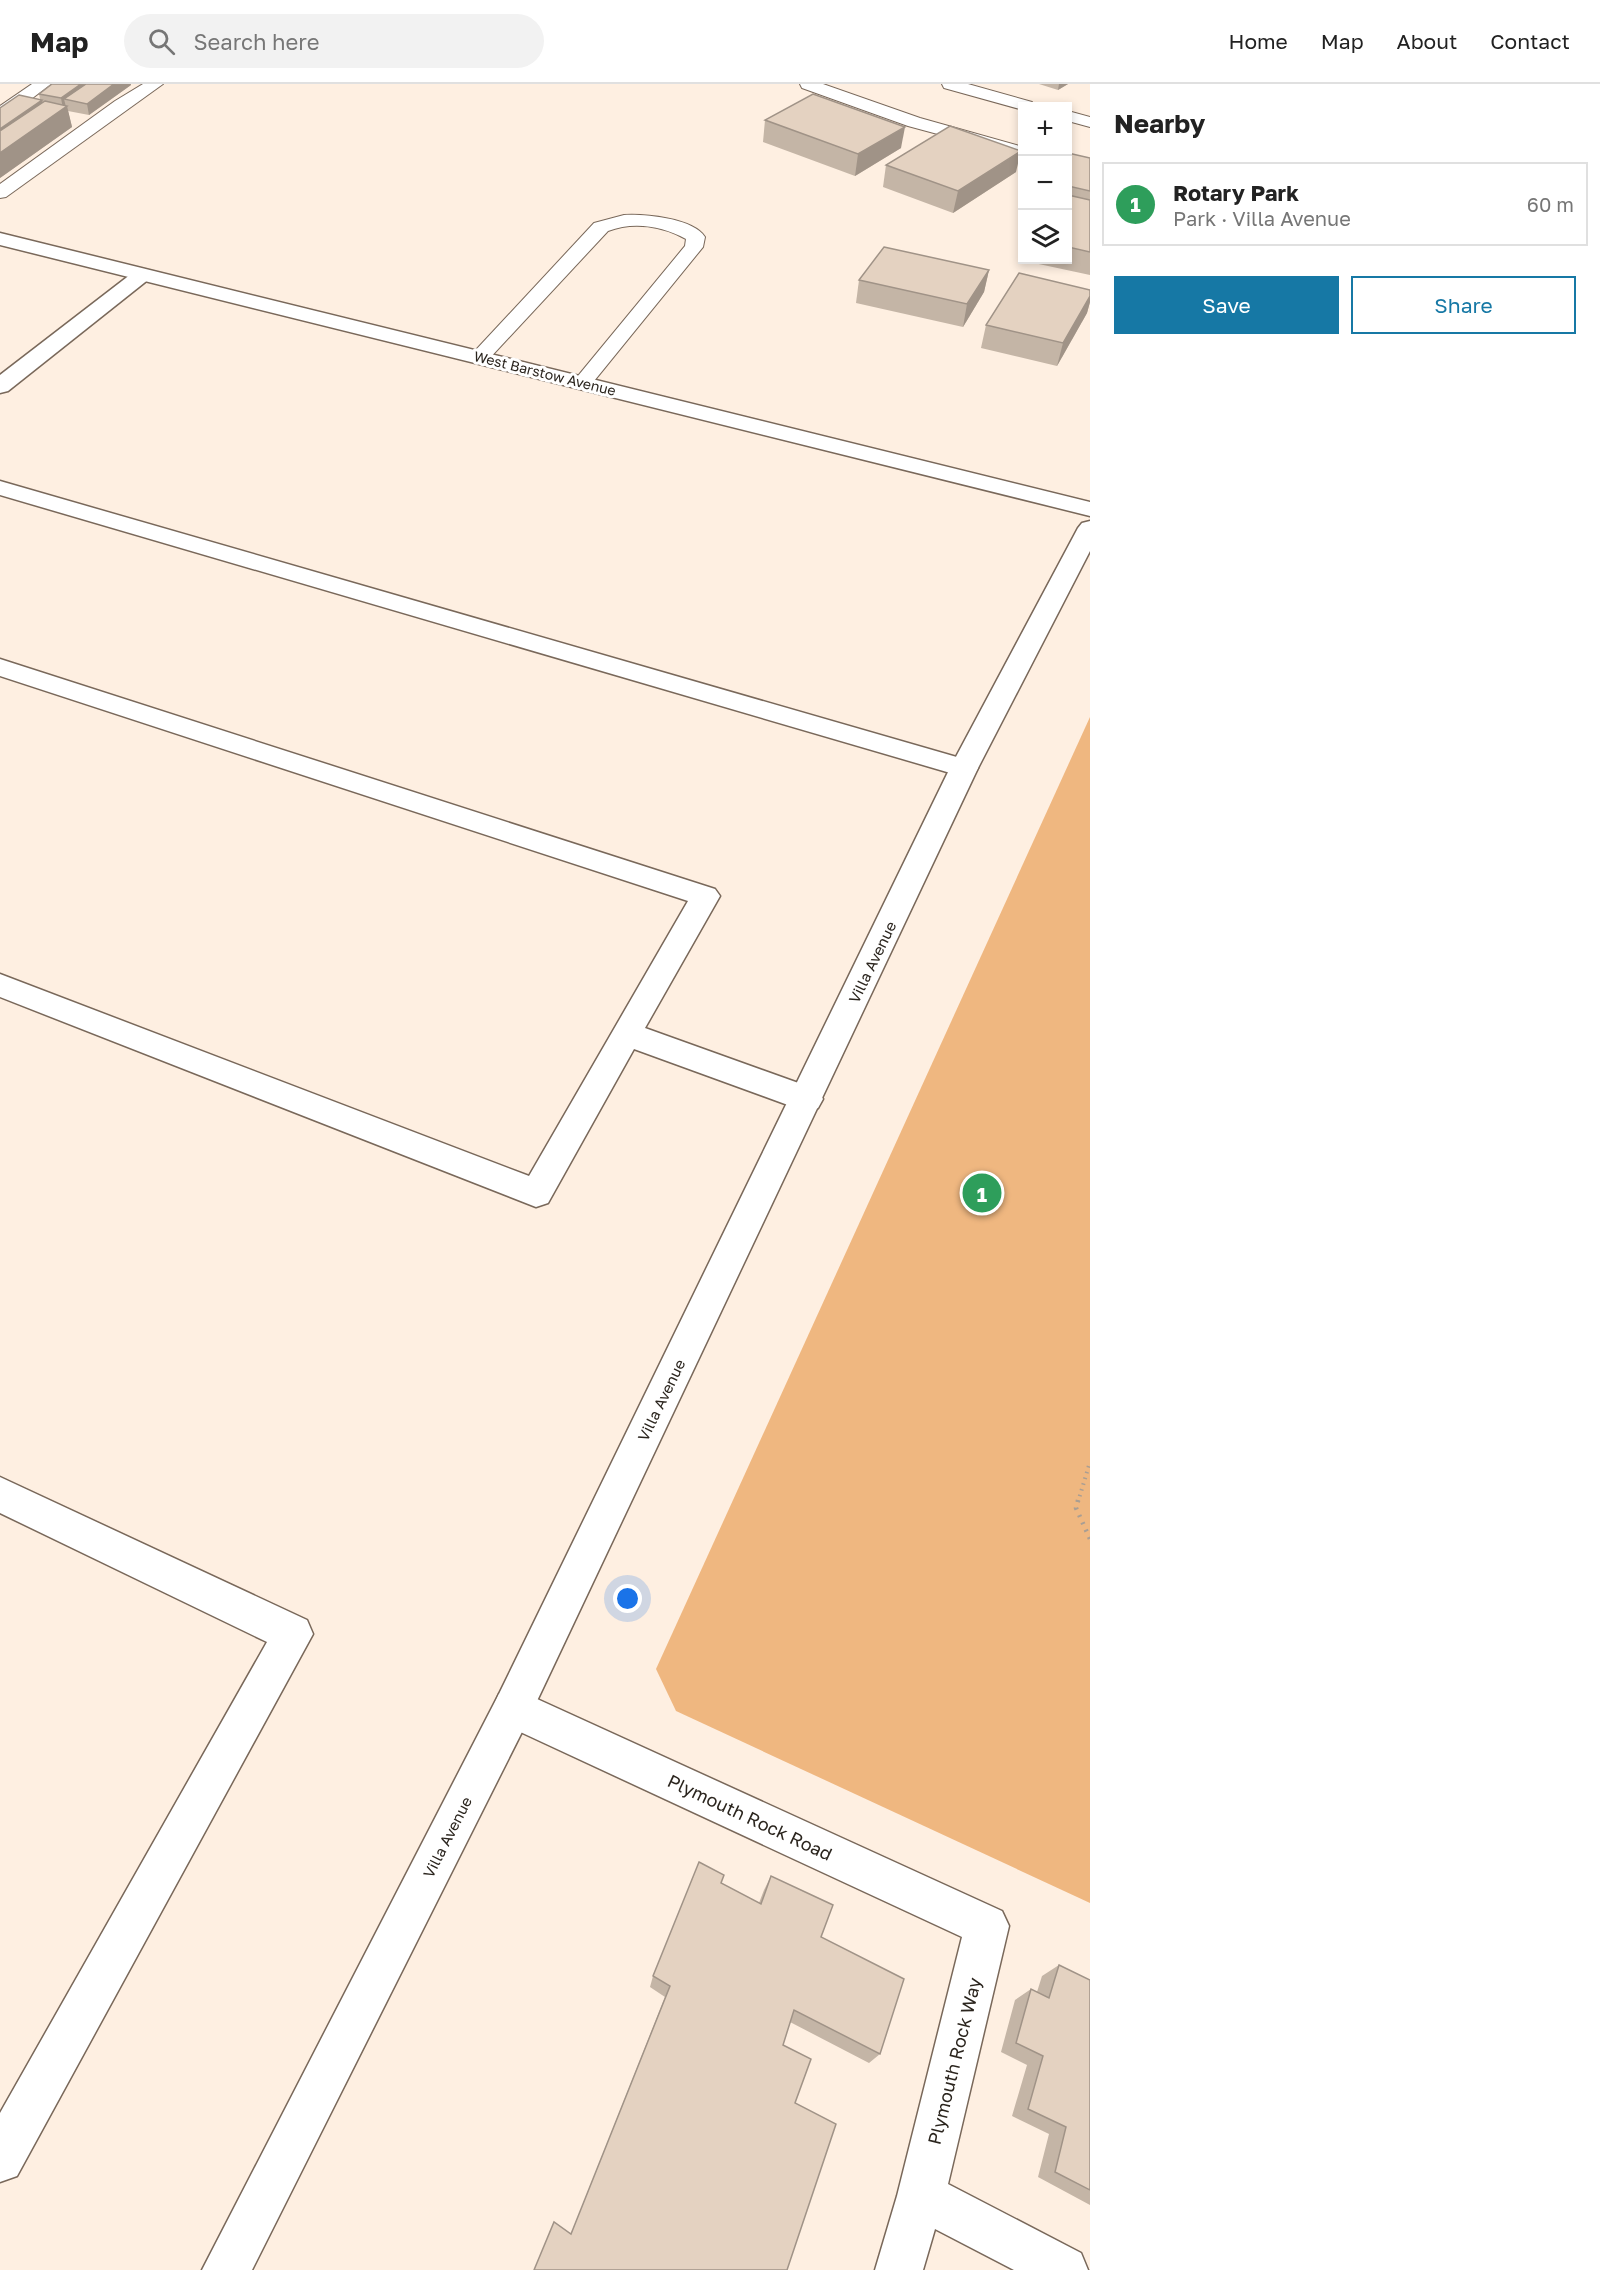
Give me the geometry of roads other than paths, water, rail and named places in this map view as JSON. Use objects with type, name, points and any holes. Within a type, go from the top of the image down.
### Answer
[{"type":"street","name":"West Barstow Avenue","points":[[0,239],[1090,509]]},
{"type":"street","points":[[0,386],[142,275]]},
{"type":"street","points":[[0,488],[964,768]]},
{"type":"street","name":"Villa Avenue","points":[[226,2270],[513,1708],[964,768],[1090,528]]},
{"type":"street","points":[[0,667],[705,896],[536,1193],[0,985]]},
{"type":"street","points":[[627,1034],[807,1099]]},
{"type":"street","points":[[0,1494],[293,1634],[0,2159]]},
{"type":"street","name":"Plymouth Rock Road","points":[[513,1708],[987,1926]]},
{"type":"street","name":"Plymouth Rock Way","points":[[898,2270],[921,2196],[987,1926]]},
{"type":"street","points":[[921,2196],[1064,2270]]},
{"type":"lane","points":[[0,114],[43,84]]},
{"type":"lane","points":[[0,194],[121,105],[155,84]]},
{"type":"lane","points":[[808,84],[840,97],[970,139],[1018,151]]},
{"type":"lane","points":[[950,84],[1018,104]]},
{"type":"lane","points":[[1072,117],[1090,122]]},
{"type":"lane","points":[[480,357],[601,227],[614,221],[634,219],[685,230],[696,237],[694,247],[583,382]]},
{"type":"place","name":"Rotary Park","points":[[982,1193]]}]
